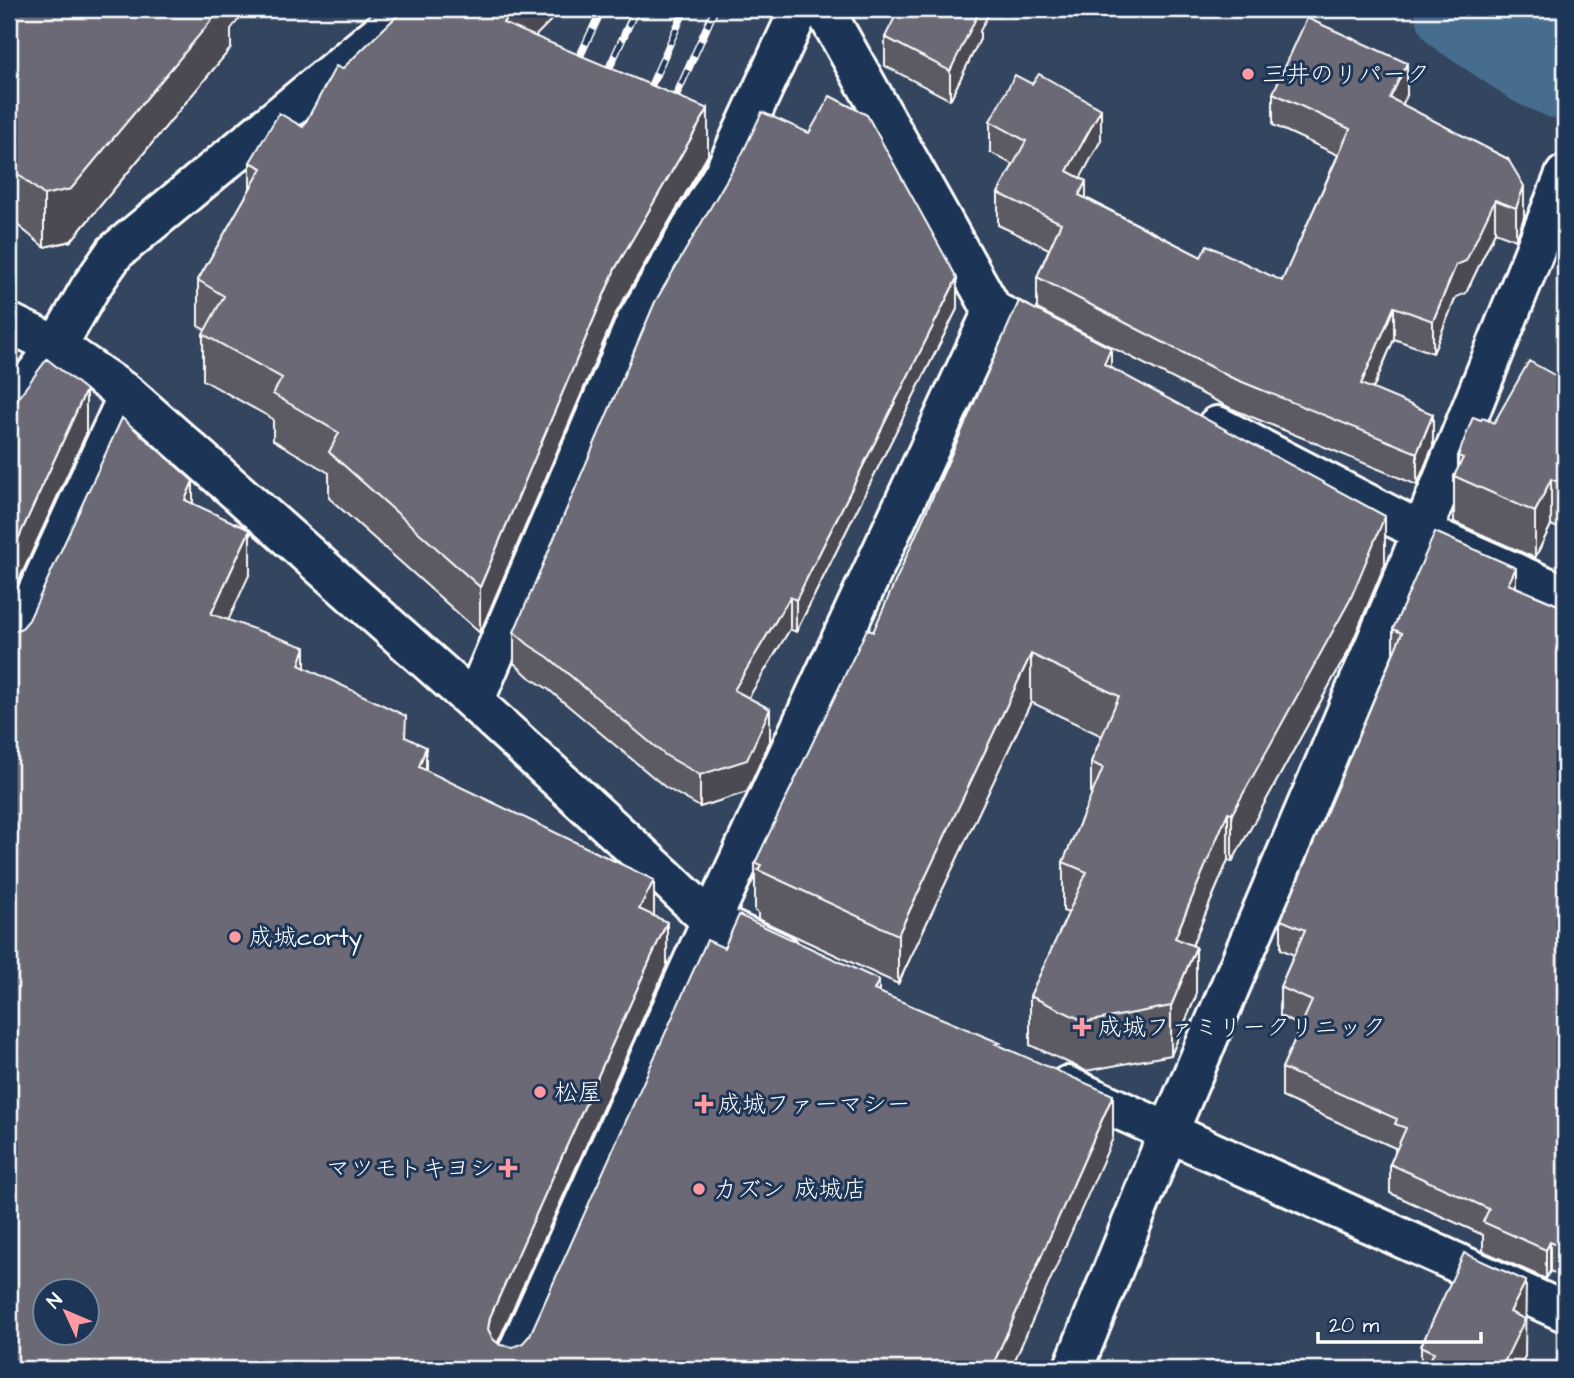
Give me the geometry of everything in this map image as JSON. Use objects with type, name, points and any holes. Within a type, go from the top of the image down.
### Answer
[{"type":"street","points":[[9,410],[57,346],[90,288],[116,252],[408,9]]},
{"type":"street","points":[[474,702],[635,324],[724,173],[800,9]]},
{"type":"street","points":[[824,9],[993,311],[1043,336]]},
{"type":"street","points":[[1073,1369],[1168,1133],[1422,531],[1565,175]]},
{"type":"street","points":[[510,1369],[711,921],[993,311]]},
{"type":"street","points":[[9,323],[57,346],[128,395],[474,702],[711,921],[813,968]]},
{"type":"street","points":[[9,654],[128,395]]},
{"type":"street","points":[[1192,413],[1422,531],[1565,595]]},
{"type":"street","points":[[1041,1074],[1565,1312]]},
{"type":"building","points":[[9,9],[221,9],[71,189],[44,195],[9,167]]},
{"type":"building","points":[[404,9],[516,9],[503,23],[708,109],[615,269],[480,587],[329,452],[339,433],[273,394],[282,378],[203,334],[224,296],[198,280],[262,168],[250,162],[279,113],[303,127],[336,66],[342,69]]},
{"type":"building","points":[[899,9],[980,10],[950,71],[885,37]]},
{"type":"building","points":[[1307,18],[1407,63],[1390,98],[1508,159],[1524,186],[1516,208],[1495,200],[1466,261],[1456,265],[1433,321],[1394,307],[1361,384],[1433,414],[1417,453],[1230,377],[1037,277],[1061,223],[998,193],[1026,141],[990,121],[1015,75],[1032,84],[1039,74],[1101,109],[1067,171],[1086,181],[1079,195],[1201,257],[1207,245],[1282,281],[1350,129],[1273,93]]},
{"type":"building","points":[[830,96],[867,115],[957,278],[796,600],[790,597],[734,690],[770,709],[747,760],[700,775],[665,755],[514,632],[655,302],[743,152],[762,112],[809,133]]},
{"type":"building","points":[[1019,301],[1111,348],[1104,364],[1385,516],[1350,600],[1232,814],[1228,812],[1175,938],[1196,947],[1171,1006],[1086,1022],[1030,996],[1087,872],[1063,862],[1103,768],[1091,762],[1119,696],[1031,654],[898,935],[758,870],[761,865],[755,863],[867,629],[873,632]]},
{"type":"building","points":[[47,359],[86,390],[9,559],[9,410]]},
{"type":"building","points":[[1529,361],[1565,381],[1565,485],[1551,479],[1535,512],[1454,476],[1463,458],[1458,456],[1473,417],[1494,423]]},
{"type":"building","points":[[122,418],[193,481],[185,500],[250,530],[211,614],[305,647],[299,665],[406,716],[405,737],[426,747],[419,767],[654,880],[639,909],[667,922],[490,1317],[488,1329],[500,1345],[513,1347],[523,1343],[530,1335],[707,940],[724,948],[739,915],[879,980],[874,990],[1000,1043],[996,1044],[1113,1095],[991,1369],[9,1369],[9,632],[22,628],[29,620]]},
{"type":"building","points":[[1435,532],[1516,568],[1508,584],[1565,608],[1564,1248],[1550,1242],[1546,1250],[1483,1222],[1489,1209],[1390,1164],[1406,1128],[1395,1124],[1397,1119],[1282,1068],[1312,1001],[1280,987],[1305,930],[1281,920],[1402,633],[1393,629]]},
{"type":"building","points":[[1464,1253],[1526,1281],[1510,1312],[1525,1319],[1501,1369],[1426,1369],[1434,1352],[1421,1346]]},
{"type":"waterway","points":[[1464,9],[1540,60],[1565,71]]},
{"type":"railway","points":[[572,73],[602,9]]},
{"type":"railway","points":[[602,84],[636,9]]},
{"type":"railway","points":[[644,102],[685,9]]},
{"type":"railway","points":[[668,114],[715,9]]},
{"type":"place","name":"三井のリパーク","points":[[1248,74]]},
{"type":"place","name":"成城corty","points":[[235,937]]},
{"type":"place","name":"成城ファミリークリニック","points":[[1082,1027]]},
{"type":"place","name":"松屋","points":[[540,1092]]},
{"type":"place","name":"成城ファーマシー","points":[[704,1104]]},
{"type":"place","name":"マツモトキヨシ","points":[[508,1168]]},
{"type":"place","name":"カズン 成城店","points":[[699,1189]]}]
